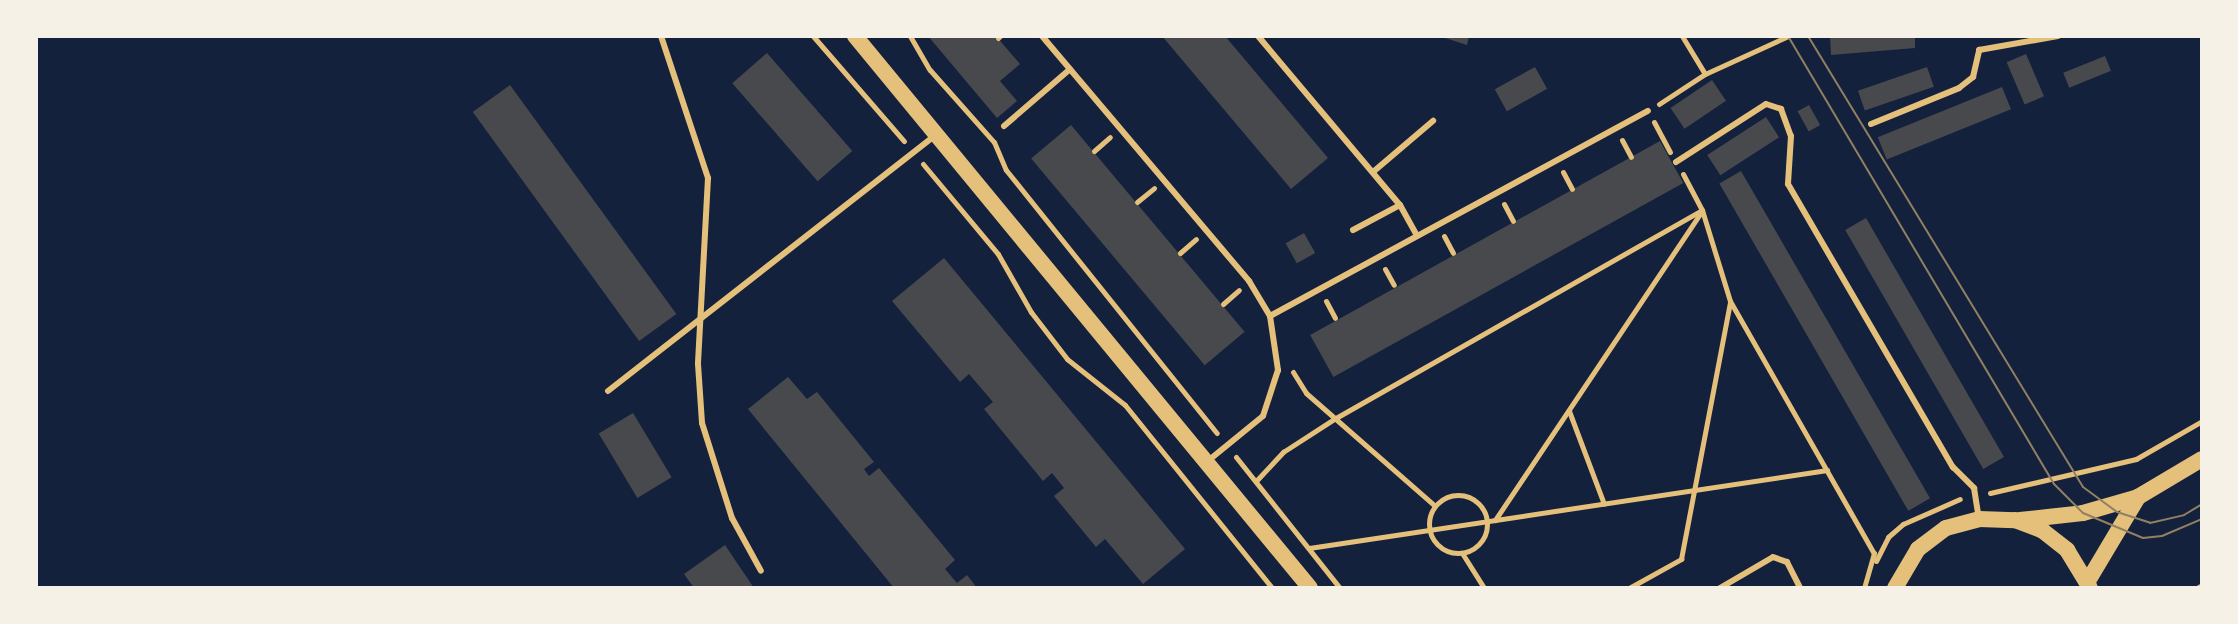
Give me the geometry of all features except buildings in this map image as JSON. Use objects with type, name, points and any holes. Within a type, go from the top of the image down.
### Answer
[{"type":"main road","points":[[855,36],[1310,588]]},
{"type":"main road","points":[[1895,588],[1918,549],[1946,528],[1979,519],[2015,520],[2083,513],[2138,497],[2202,459]]},
{"type":"main road","points":[[2015,520],[2043,531],[2067,550],[2089,584],[2138,497]]},
{"type":"lane","points":[[661,36],[708,178],[701,319],[702,423],[732,518],[761,571]]},
{"type":"lane","points":[[1042,36],[1249,281],[1270,316],[1278,370],[1263,416],[1206,463]]},
{"type":"lane","points":[[1258,36],[1400,205],[1417,236]]},
{"type":"lane","points":[[1871,124],[1959,88],[1973,77],[1979,50],[2058,36]]},
{"type":"lane","points":[[1004,126],[1070,69]]},
{"type":"lane","points":[[1676,162],[1766,104],[1781,109],[1791,136],[1788,184],[1953,467],[1976,495],[1979,519]]},
{"type":"lane","points":[[1270,316],[1648,111]]},
{"type":"lane","points":[[1373,172],[1433,121]]},
{"type":"lane","points":[[608,391],[936,134]]},
{"type":"lane","points":[[1353,230],[1400,205]]},
{"type":"lane","points":[[1720,588],[1773,557],[1787,562],[1800,588]]},
{"type":"path","points":[[813,36],[998,254],[1031,312],[1067,359],[1125,405],[1272,588]]},
{"type":"path","points":[[910,36],[930,70],[994,142],[1006,170],[1340,588]]},
{"type":"path","points":[[1682,36],[1705,74]]},
{"type":"path","points":[[1788,36],[1705,74],[1648,111],[1702,210],[1730,301],[1874,553],[1864,588]]},
{"type":"path","points":[[1094,151],[1107,140]]},
{"type":"path","points":[[1624,142],[1631,157]]},
{"type":"path","points":[[1564,175],[1572,189]]},
{"type":"path","points":[[1137,202],[1150,191]]},
{"type":"path","points":[[1505,207],[1513,221]]},
{"type":"path","points":[[1256,481],[1283,452],[1334,419],[1702,210]]},
{"type":"path","points":[[1495,520],[1702,210]]},
{"type":"path","points":[[1446,239],[1453,253]]},
{"type":"path","points":[[1180,253],[1193,242]]},
{"type":"path","points":[[1386,272],[1394,285]]},
{"type":"path","points":[[1223,304],[1236,293]]},
{"type":"path","points":[[1629,588],[1681,559],[1730,301]]},
{"type":"path","points":[[1274,341],[1306,393],[1435,506]]},
{"type":"path","points":[[1568,411],[1604,504]]},
{"type":"path","points":[[1976,495],[2123,463],[2202,421]]},
{"type":"path","points":[[1309,548],[1827,470]]},
{"type":"path","points":[[1454,495],[1477,501],[1488,521],[1481,542],[1462,553],[1441,548],[1429,530],[1435,506],[1454,495]]},
{"type":"path","points":[[1462,553],[1484,588]]},
{"type":"tram line","points":[[1788,36],[2054,484],[2083,513],[2143,538],[2162,536],[2202,519]]},
{"type":"tram line","points":[[1808,36],[2083,487],[2117,512],[2150,523],[2184,515],[2202,504]]}]
